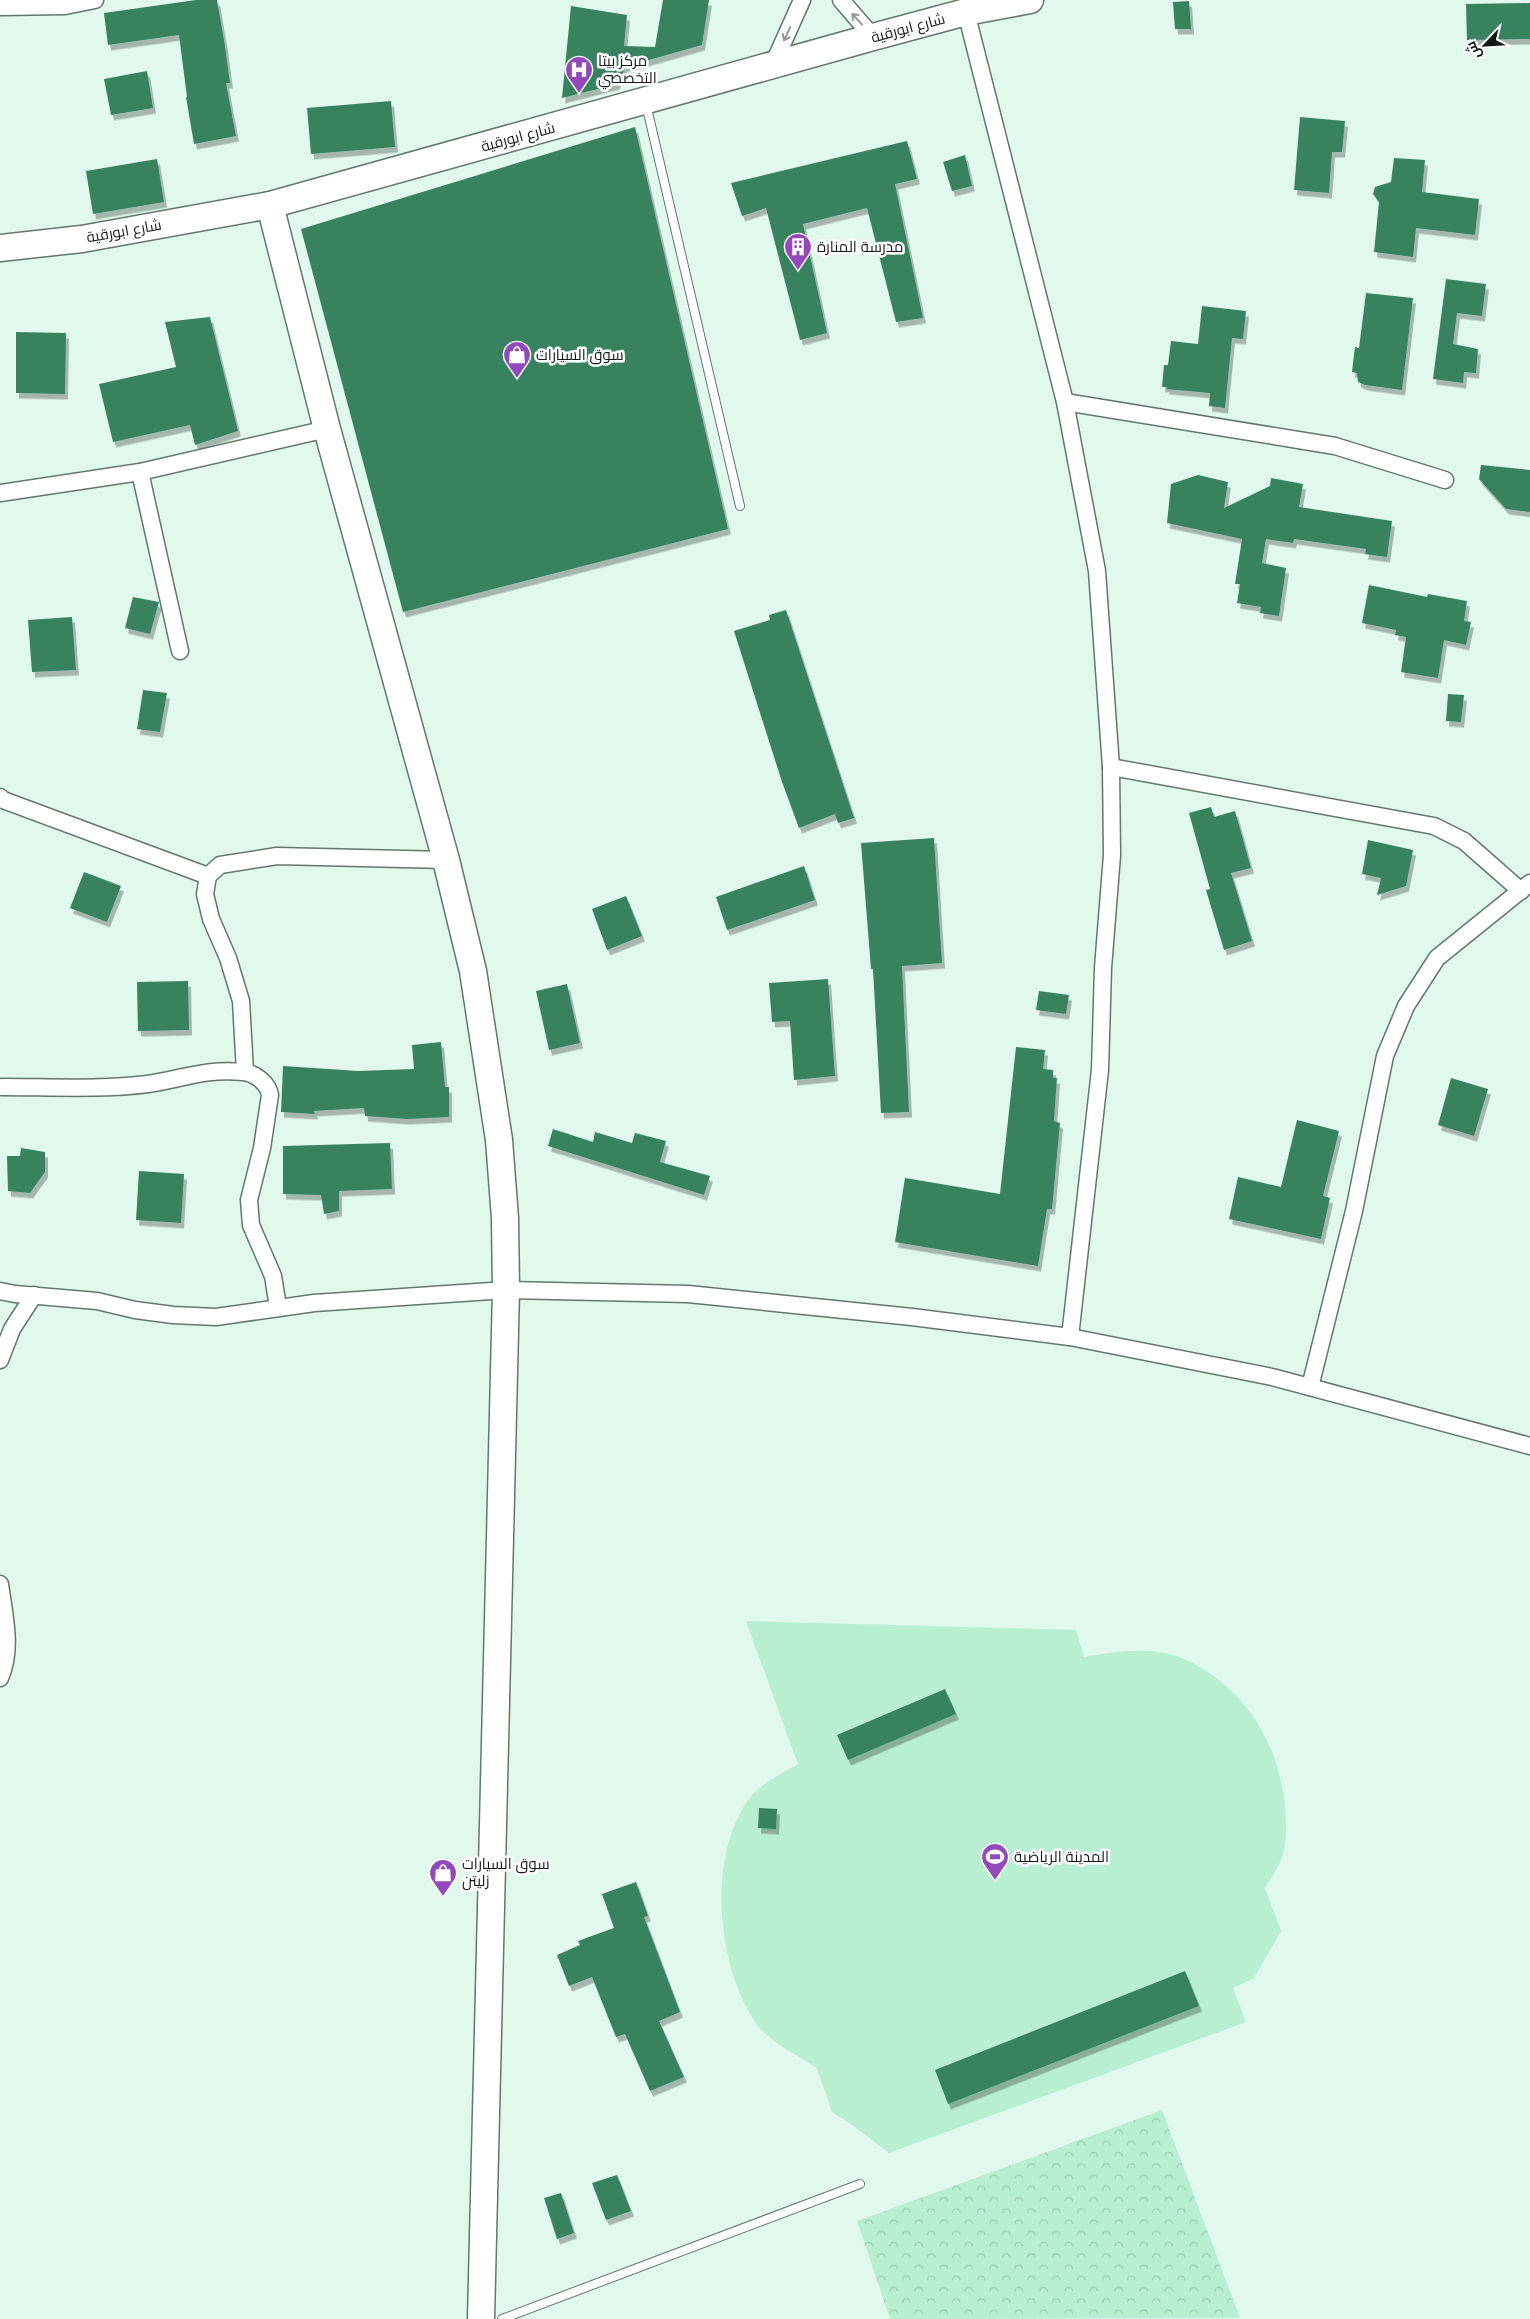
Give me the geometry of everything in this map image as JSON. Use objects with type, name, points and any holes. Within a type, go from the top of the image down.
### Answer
[{"type":"main road","name":"شارع ابورقية","points":[[0,248],[82,239],[270,205],[772,67],[873,37],[966,12],[1030,0]]},
{"type":"main road","points":[[270,205],[327,429],[446,860],[473,971],[499,1140],[505,1218],[506,1290],[481,2319]]},
{"type":"street","points":[[0,7],[65,6],[95,0]]},
{"type":"street","points":[[772,67],[802,0]]},
{"type":"street","points":[[841,0],[873,37]]},
{"type":"street","points":[[966,12],[1065,402],[1097,571],[1111,767],[1112,855],[1103,968],[1100,1070],[1070,1337]]},
{"type":"street","points":[[1065,402],[1335,446],[1445,480]]},
{"type":"street","points":[[0,493],[140,472],[327,429]]},
{"type":"street","points":[[140,472],[180,651]]},
{"type":"street","points":[[1111,767],[1434,826],[1464,841],[1525,887],[1437,958],[1406,1006],[1385,1056],[1354,1211],[1310,1387]]},
{"type":"street","points":[[0,797],[3,800],[208,876]]},
{"type":"street","points":[[245,1072],[241,1001],[228,958],[211,919],[205,894],[208,876],[220,865],[277,856],[446,860]]},
{"type":"street","points":[[2,1087],[91,1087],[148,1084],[202,1072],[245,1072],[262,1081],[268,1088],[270,1095],[262,1148],[249,1200],[251,1225],[273,1276],[278,1307]]},
{"type":"street","points":[[0,1291],[97,1301],[136,1310],[174,1315],[216,1317],[278,1307],[380,1297],[431,1297],[506,1290],[688,1294],[912,1317],[1070,1337],[1272,1377],[1530,1446]]},
{"type":"street","points":[[0,1360],[12,1329],[34,1295]]},
{"type":"street","points":[[0,1584],[6,1640],[5,1664],[0,1678]]},
{"type":"lane","points":[[646,102],[740,506]]},
{"type":"lane","points":[[502,2319],[860,2184]]},
{"type":"green space","name":"المدينة الرياضية","points":[[746,1621],[1076,1630],[1084,1657],[1123,1651],[1163,1653],[1188,1661],[1209,1673],[1227,1687],[1256,1720],[1267,1740],[1275,1760],[1285,1805],[1286,1836],[1283,1854],[1278,1867],[1265,1888],[1281,1931],[1254,1978],[1233,1988],[1246,2022],[889,2153],[832,2112],[817,2068],[777,2043],[758,2026],[744,2002],[733,1975],[726,1945],[722,1913],[722,1882],[726,1851],[735,1823],[749,1799],[759,1788],[798,1764]]},
{"type":"green space","points":[[1162,2110],[1240,2318],[890,2319],[857,2221]]},
{"type":"building","points":[[196,0],[217,0],[230,83],[226,83],[236,136],[194,144],[186,97],[179,35],[108,45],[104,13]]},
{"type":"building","points":[[663,0],[709,0],[702,45],[624,67],[623,75],[619,75],[617,84],[562,98],[571,6],[627,15],[624,46],[655,47]]},
{"type":"building","points":[[1189,1],[1191,29],[1175,29],[1173,2]]},
{"type":"building","points":[[1530,3],[1530,39],[1467,40],[1466,4]]},
{"type":"building","points":[[147,71],[153,108],[111,115],[104,79]]},
{"type":"building","points":[[391,101],[395,147],[311,154],[307,108]]},
{"type":"building","points":[[1300,117],[1345,121],[1342,152],[1332,152],[1329,193],[1294,190]]},
{"type":"building","name":"سوق السيارات","points":[[635,127],[728,529],[403,612],[301,229]]},
{"type":"building","name":"مدرسة المنارة","points":[[907,141],[917,179],[895,184],[923,318],[896,322],[867,208],[803,224],[827,333],[800,340],[766,208],[742,216],[731,183]]},
{"type":"building","points":[[965,155],[972,186],[952,191],[943,162]]},
{"type":"building","points":[[1394,158],[1425,160],[1422,192],[1479,199],[1475,235],[1416,228],[1413,257],[1374,252],[1379,202],[1373,194],[1375,187],[1391,182]]},
{"type":"building","points":[[157,159],[164,202],[93,214],[86,171]]},
{"type":"building","points":[[1446,279],[1486,284],[1482,316],[1457,313],[1453,344],[1478,349],[1476,373],[1464,372],[1463,383],[1433,379]]},
{"type":"building","points":[[1366,293],[1413,298],[1402,390],[1365,385],[1358,382],[1357,373],[1352,372],[1355,347],[1359,348]]},
{"type":"building","points":[[1202,306],[1246,311],[1243,339],[1232,338],[1225,408],[1209,406],[1210,393],[1162,387],[1164,365],[1168,365],[1171,341],[1198,344]]},
{"type":"building","points":[[210,317],[238,431],[195,445],[190,425],[113,442],[99,384],[176,367],[165,322]]},
{"type":"building","points":[[16,332],[66,333],[65,394],[16,393]]},
{"type":"building","points":[[1481,465],[1530,470],[1530,512],[1506,509],[1479,479]]},
{"type":"building","points":[[1198,475],[1228,482],[1224,508],[1270,486],[1271,478],[1303,484],[1299,507],[1392,521],[1387,557],[1365,554],[1366,549],[1294,539],[1293,543],[1266,539],[1262,563],[1286,568],[1279,616],[1260,613],[1261,607],[1237,603],[1240,584],[1235,584],[1242,539],[1167,523],[1171,484]]},
{"type":"building","points":[[1369,585],[1427,597],[1428,594],[1467,601],[1464,621],[1471,622],[1466,645],[1444,640],[1438,678],[1401,672],[1406,637],[1395,635],[1396,630],[1362,623]]},
{"type":"building","points":[[133,597],[159,602],[150,634],[125,628]]},
{"type":"building","points":[[786,610],[854,818],[838,823],[835,814],[799,828],[782,782],[734,631],[770,620],[769,615]]},
{"type":"building","points":[[72,617],[76,670],[32,672],[28,620]]},
{"type":"building","points":[[143,690],[167,693],[160,732],[137,729]]},
{"type":"building","points":[[1448,694],[1464,695],[1461,722],[1446,721]]},
{"type":"building","points":[[1211,807],[1214,817],[1235,811],[1251,868],[1231,873],[1252,941],[1224,950],[1206,890],[1210,889],[1189,813]]},
{"type":"building","points":[[934,838],[942,963],[902,966],[909,1112],[881,1113],[873,969],[871,969],[861,843]]},
{"type":"building","points":[[1368,840],[1413,850],[1406,886],[1377,895],[1381,878],[1362,874]]},
{"type":"building","points":[[804,866],[815,900],[727,930],[716,897]]},
{"type":"building","points":[[84,872],[121,886],[107,922],[70,908]]},
{"type":"building","points":[[626,896],[642,936],[607,950],[592,909]]},
{"type":"building","points":[[828,979],[835,1076],[794,1080],[790,1021],[772,1022],[769,983]]},
{"type":"building","points":[[188,981],[189,1030],[138,1031],[137,982]]},
{"type":"building","points":[[567,984],[580,1043],[549,1050],[536,991]]},
{"type":"building","points":[[1039,991],[1069,995],[1066,1014],[1036,1010]]},
{"type":"building","points":[[441,1042],[445,1087],[449,1087],[449,1117],[407,1119],[365,1116],[364,1108],[314,1111],[315,1114],[281,1112],[283,1066],[358,1071],[414,1069],[412,1045]]},
{"type":"building","points":[[1016,1047],[1045,1050],[1043,1069],[1053,1070],[1053,1078],[1057,1078],[1054,1121],[1060,1123],[1052,1209],[1047,1209],[1038,1266],[895,1242],[905,1178],[1000,1194]]},
{"type":"building","points":[[1451,1078],[1488,1089],[1474,1136],[1438,1125]]},
{"type":"building","points":[[1297,1120],[1339,1131],[1323,1196],[1330,1198],[1321,1239],[1229,1219],[1238,1177],[1281,1187]]},
{"type":"building","points":[[553,1129],[593,1142],[595,1132],[632,1143],[635,1133],[666,1141],[660,1162],[710,1176],[704,1195],[548,1146]]},
{"type":"building","points":[[390,1143],[392,1189],[339,1191],[339,1211],[324,1214],[321,1195],[283,1194],[283,1146]]},
{"type":"building","points":[[21,1148],[45,1152],[45,1172],[30,1193],[8,1191],[7,1156],[20,1156]]},
{"type":"building","points":[[139,1171],[184,1174],[181,1223],[136,1220]]},
{"type":"building","points":[[945,1689],[956,1714],[848,1760],[837,1735]]},
{"type":"building","points":[[759,1808],[777,1809],[776,1829],[758,1828]]},
{"type":"building","points":[[636,1882],[648,1916],[644,1917],[680,2012],[659,2021],[684,2077],[650,2091],[625,2034],[616,2037],[592,1977],[569,1986],[557,1955],[580,1945],[578,1941],[614,1928],[602,1894]]},
{"type":"building","points":[[1185,1971],[1199,2006],[948,2104],[935,2070]]},
{"type":"building","points":[[617,2175],[631,2211],[606,2220],[592,2183]]},
{"type":"building","points":[[561,2193],[574,2233],[557,2239],[544,2198]]},
{"type":"place","name":"مركز بيتا التخصصي","points":[[579,94]]},
{"type":"place","name":"مدرسة المنارة","points":[[798,271]]},
{"type":"place","name":"سوق السيارات","points":[[517,379]]},
{"type":"place","name":"المدينة الرياضية","points":[[995,1881]]},
{"type":"place","name":"سوق السيارات زليتن","points":[[443,1897]]}]
